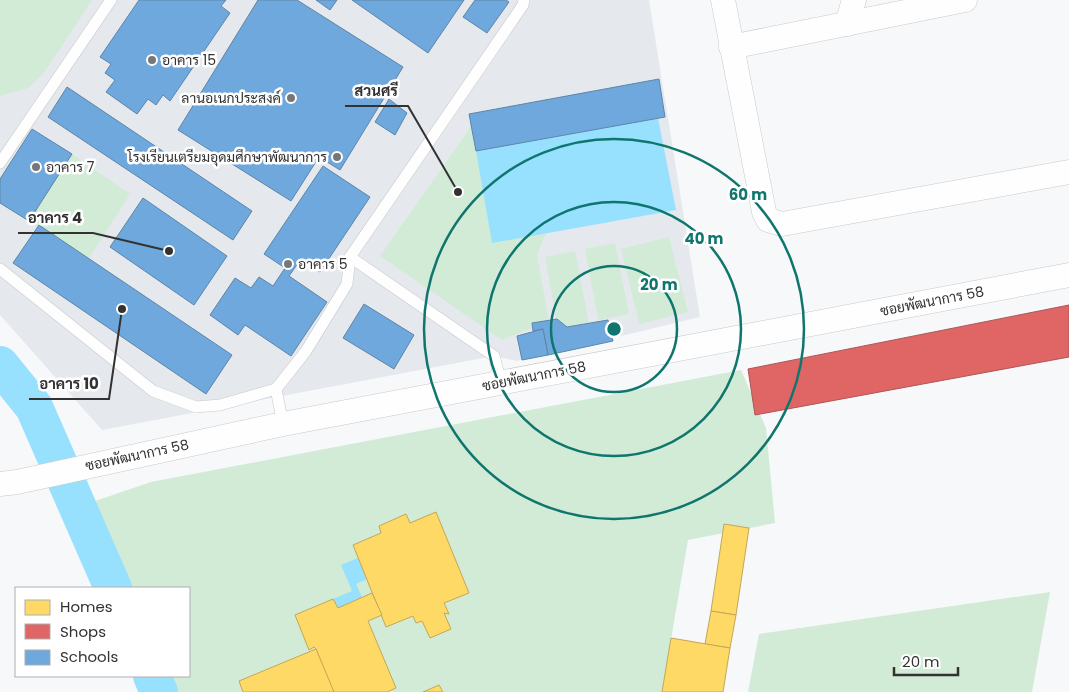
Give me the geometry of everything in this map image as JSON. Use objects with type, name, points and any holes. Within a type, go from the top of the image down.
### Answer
[{"type":"street","points":[[723,0],[764,212],[768,220],[782,224],[1069,172]]},
{"type":"street","points":[[847,24],[854,0]]},
{"type":"street","points":[[731,47],[965,0]]},
{"type":"street","name":"ซอยพัฒนาการ 58","points":[[9,483],[283,424],[1069,276]]},
{"type":"lane","points":[[0,163],[112,0]]},
{"type":"lane","points":[[0,269],[153,390],[175,401],[196,407],[220,405],[276,389],[306,351],[347,284],[350,257],[523,5],[524,0]]},
{"type":"lane","points":[[350,257],[494,356],[500,382]]},
{"type":"lane","points":[[276,389],[283,424]]},
{"type":"shaded area","name":"โรงเรียนเตรียมอุดมศึกษาพัฒนาการ","points":[[0,0],[649,0],[700,317],[517,361],[494,356],[102,430],[0,315]]},
{"type":"green space","points":[[0,0],[92,0],[43,74],[28,88],[0,96]]},
{"type":"green space","points":[[475,121],[501,240],[546,232],[537,255],[549,321],[502,340],[380,256]]},
{"type":"green space","points":[[72,154],[130,194],[89,258],[29,221]]},
{"type":"green space","points":[[669,237],[688,312],[639,324],[621,249]]},
{"type":"green space","points":[[615,243],[629,314],[598,320],[585,249]]},
{"type":"green space","points":[[575,251],[589,323],[558,329],[545,257]]},
{"type":"green space","points":[[741,370],[766,428],[775,523],[688,540],[662,692],[171,692],[164,677],[190,677],[190,587],[128,587],[92,502],[151,482]]},
{"type":"green space","points":[[1050,592],[1032,692],[748,692],[759,634]]},
{"type":"water","points":[[658,118],[676,210],[492,243],[476,151]]},
{"type":"water","points":[[358,558],[367,579],[356,584],[362,597],[338,608],[333,599],[352,591],[341,565]]},
{"type":"building: Homes","points":[[436,512],[469,593],[444,603],[449,614],[444,613],[451,629],[430,638],[422,621],[416,623],[413,616],[386,627],[353,545],[381,533],[379,526],[406,514],[410,523]]},
{"type":"building: Homes","points":[[724,524],[749,528],[736,615],[711,611]]},
{"type":"building: Homes","points":[[372,593],[382,615],[368,621],[396,688],[387,692],[333,692],[316,649],[314,647],[309,650],[295,615],[333,599],[338,608]]},
{"type":"building: Homes","points":[[711,611],[736,615],[730,648],[705,644]]},
{"type":"building: Homes","points":[[671,638],[730,648],[723,692],[662,692]]},
{"type":"building: Homes","points":[[316,649],[334,692],[243,692],[239,681]]},
{"type":"building: Homes","points":[[439,685],[443,692],[423,692]]},
{"type":"building: Shops","points":[[1069,305],[1069,357],[755,415],[748,369]]},
{"type":"building: Schools","name":"อาคาร 15","points":[[139,0],[226,0],[221,6],[230,13],[170,101],[163,95],[156,105],[148,99],[137,114],[106,92],[115,80],[105,73],[111,64],[100,57]]},
{"type":"building: Schools","name":"ลานอเนกประสงค์","points":[[258,0],[297,0],[403,67],[340,170],[319,157],[291,201],[178,130]]},
{"type":"building: Schools","points":[[316,0],[337,0],[330,10]]},
{"type":"building: Schools","points":[[352,0],[464,0],[428,53]]},
{"type":"building: Schools","points":[[475,0],[506,0],[509,2],[487,33],[463,17]]},
{"type":"building: Schools","points":[[659,79],[665,117],[476,151],[469,114]]},
{"type":"building: Schools","points":[[67,87],[252,211],[233,240],[48,117]]},
{"type":"building: Schools","points":[[389,99],[407,113],[395,135],[375,122]]},
{"type":"building: Schools","name":"อาคาร 7","points":[[32,129],[72,154],[29,221],[0,203],[0,179]]},
{"type":"building: Schools","name":"อาคาร 5","points":[[323,166],[370,197],[320,272],[301,259],[289,276],[327,302],[291,356],[245,325],[238,335],[210,315],[235,278],[251,288],[259,277],[273,286],[285,268],[264,254]]},
{"type":"building: Schools","points":[[143,198],[227,256],[194,305],[110,247]]},
{"type":"building: Schools","points":[[39,225],[232,355],[206,394],[13,263]]},
{"type":"building: Schools","points":[[364,304],[414,335],[394,369],[343,338]]},
{"type":"building: Schools","points":[[557,319],[567,327],[608,320],[613,341],[548,355],[543,329],[533,331],[532,323]]},
{"type":"building: Schools","points":[[543,329],[548,355],[522,360],[517,336]]},
{"type":"waterway","points":[[0,365],[34,407],[113,587]]},
{"type":"waterway","points":[[152,677],[159,692]]},
{"type":"place","name":"อาคาร 15","points":[[152,60]]},
{"type":"place","name":"ลานอเนกประสงค์","points":[[291,98]]},
{"type":"place","name":"โรงเรียนเตรียมอุดมศึกษาพัฒนาการ","points":[[337,157]]},
{"type":"place","name":"อาคาร 7","points":[[36,167]]},
{"type":"place","name":"สวนศรี","points":[[458,192]]},
{"type":"place","name":"อาคาร 4","points":[[169,251]]},
{"type":"place","name":"อาคาร 5","points":[[288,264]]},
{"type":"place","name":"อาคาร 10","points":[[122,309]]}]
